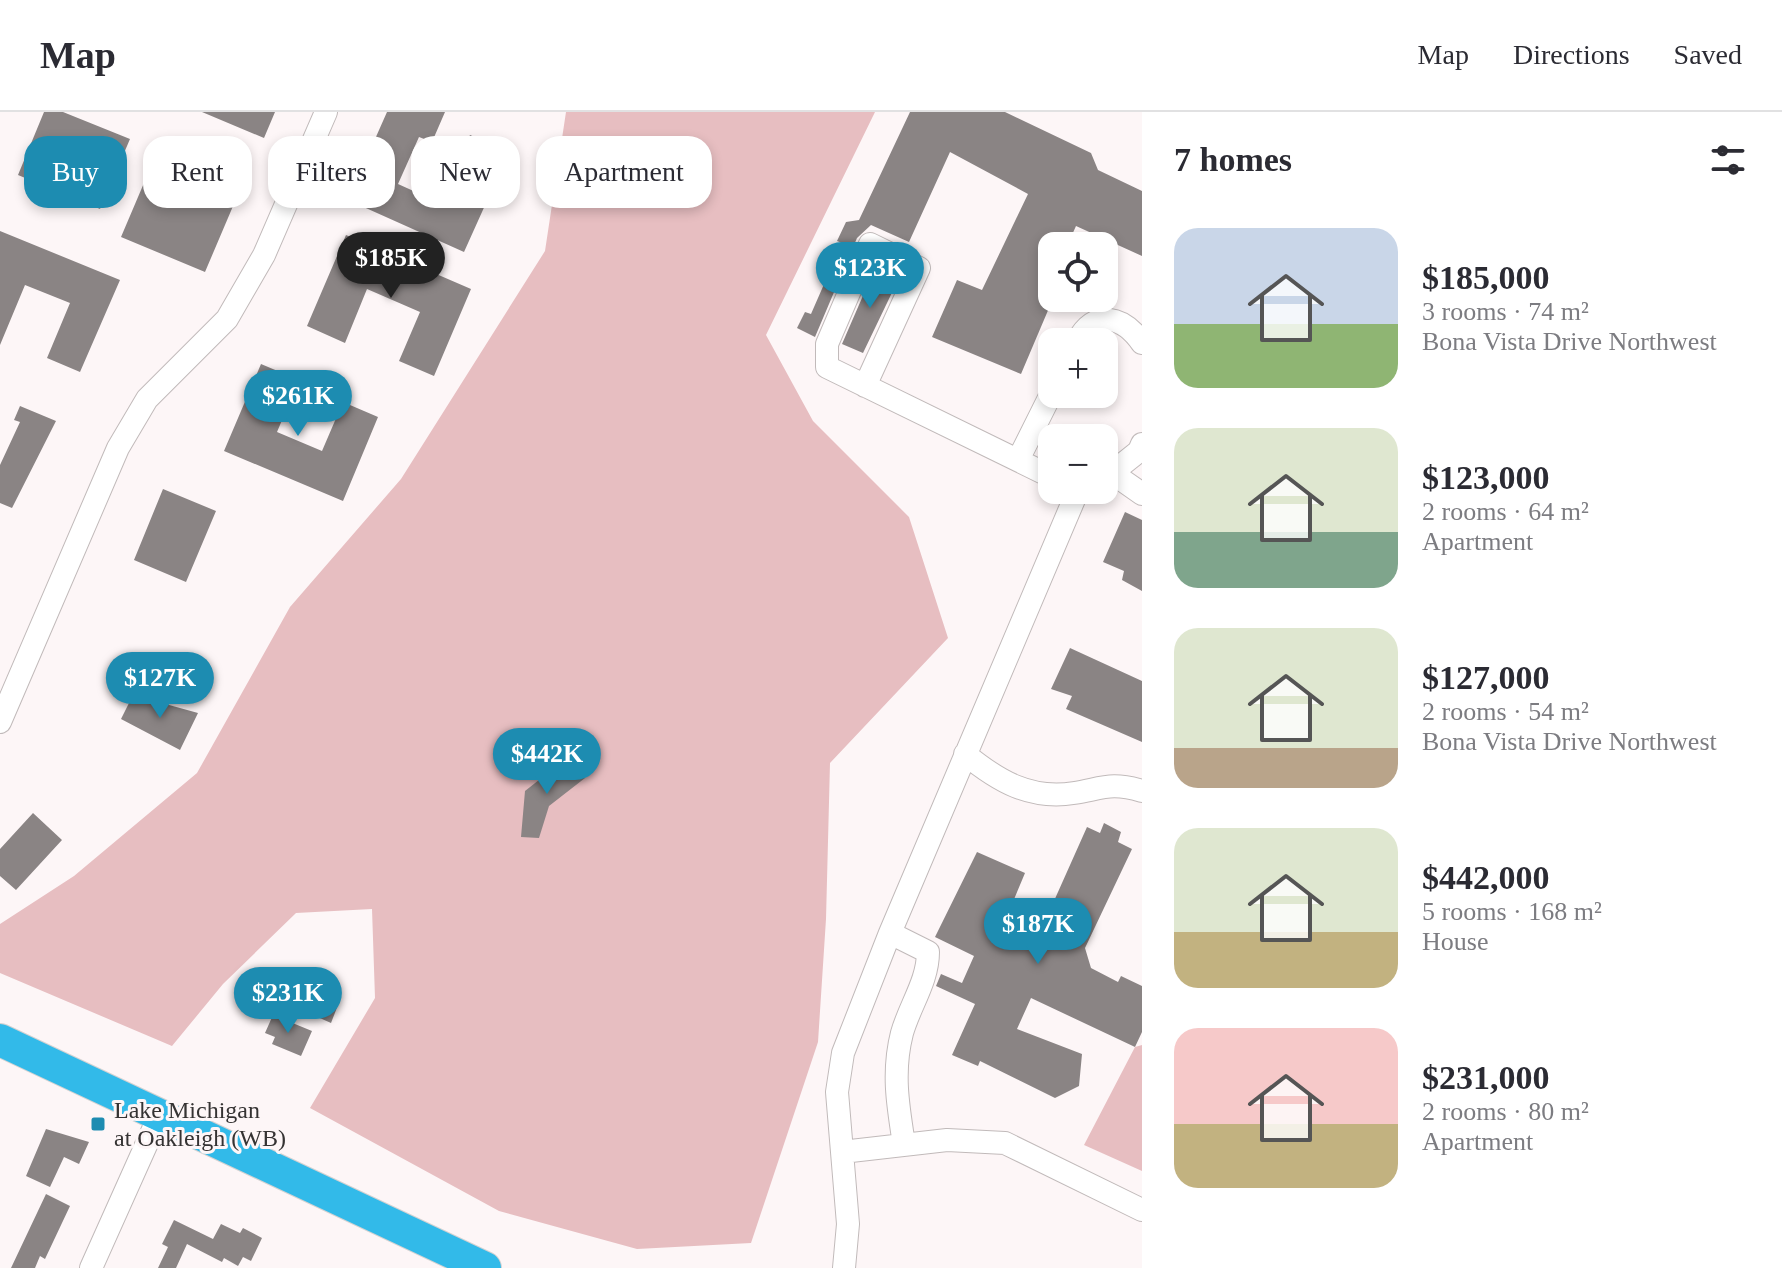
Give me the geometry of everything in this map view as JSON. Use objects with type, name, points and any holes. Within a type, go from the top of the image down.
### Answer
[{"type":"highway","points":[[0,1040],[485,1268]]},
{"type":"street","points":[[0,722],[118,448],[147,399],[227,319],[264,255],[326,112]]},
{"type":"street","points":[[865,386],[919,268],[870,244],[827,344],[827,367],[865,386],[1038,470]]},
{"type":"street","points":[[1088,328],[1093,321],[1105,317],[1119,321],[1142,343]]},
{"type":"street","points":[[1018,460],[1044,408]]},
{"type":"street","points":[[1118,468],[1139,451],[1142,444]]},
{"type":"street","points":[[1118,481],[1142,494]]},
{"type":"street","points":[[844,1268],[848,1224],[837,1092],[843,1053],[890,933],[1072,504]]},
{"type":"street","points":[[965,754],[994,778],[1019,790],[1073,793],[1105,784],[1142,791]]},
{"type":"street","points":[[890,933],[928,952],[928,968],[903,1031],[897,1060],[895,1089],[904,1144]]},
{"type":"street","points":[[91,1268],[160,1114]]},
{"type":"street","points":[[842,1152],[947,1140],[1005,1143],[1142,1210]]},
{"type":"shaded area","points":[[566,112],[875,112],[766,335],[813,421],[909,517],[948,638],[830,763],[826,919],[818,1042],[751,1243],[637,1249],[499,1211],[310,1108],[375,998],[372,909],[296,913],[223,984],[172,1046],[0,973],[0,924],[74,876],[197,773],[290,607],[401,479],[545,251],[551,208],[712,208],[712,136],[562,136]]},
{"type":"shaded area","points":[[1142,1045],[1142,1171],[1084,1145],[1135,1047]]},
{"type":"building","points":[[44,112],[63,112],[123,136],[34,136]]},
{"type":"building","points":[[202,112],[275,112],[264,138]]},
{"type":"building","points":[[387,112],[445,112],[435,136],[411,136],[411,155],[398,184],[411,190],[411,208],[484,208],[464,252],[366,208],[395,208],[395,136],[376,136]]},
{"type":"building","points":[[910,112],[1005,112],[1091,153],[1098,170],[1142,191],[1142,256],[1118,245],[1118,232],[1089,232],[1076,226],[1073,232],[1038,232],[1038,312],[1047,312],[1021,374],[932,337],[957,280],[982,290],[1028,194],[950,152],[909,242],[871,225],[857,238],[815,337],[797,328],[805,312],[811,314],[842,243],[837,241],[846,222],[859,220]]},
{"type":"building","points":[[24,160],[24,177],[18,175]]},
{"type":"building","points":[[143,185],[143,208],[232,208],[205,272],[121,237]]},
{"type":"building","points":[[0,231],[120,280],[80,372],[47,358],[70,303],[25,285],[0,345]]},
{"type":"building","points":[[346,235],[471,289],[434,376],[399,361],[420,312],[367,289],[345,343],[307,326]]},
{"type":"building","points":[[875,268],[899,278],[863,353],[842,344]]},
{"type":"building","points":[[261,364],[299,380],[277,432],[322,451],[343,402],[378,417],[343,501],[224,451]]},
{"type":"building","points":[[20,406],[56,421],[12,508],[0,503],[0,465],[20,422],[14,420]]},
{"type":"building","points":[[163,489],[216,511],[186,582],[134,560]]},
{"type":"building","points":[[1125,512],[1142,520],[1142,591],[1122,580],[1124,571],[1103,562]]},
{"type":"building","points":[[1070,648],[1142,681],[1142,742],[1066,709],[1072,696],[1051,689]]},
{"type":"building","points":[[133,695],[198,713],[180,750],[121,719]]},
{"type":"building","points":[[568,757],[585,778],[549,806],[539,838],[521,837],[525,791]]},
{"type":"building","points":[[33,813],[62,840],[16,890],[0,876],[0,849]]},
{"type":"building","points":[[1104,823],[1121,832],[1118,842],[1132,849],[1085,948],[1091,968],[1118,982],[1121,976],[1142,986],[1142,1032],[1135,1047],[1031,998],[1017,1029],[1082,1054],[1079,1086],[1055,1098],[980,1061],[978,1066],[952,1055],[975,1004],[936,986],[941,974],[962,983],[974,956],[935,937],[977,852],[1025,873],[1000,933],[1033,948],[1087,827],[1100,833]]},
{"type":"building","points":[[320,998],[338,1005],[331,1023],[313,1015]]},
{"type":"building","points":[[273,1015],[312,1031],[301,1056],[272,1044],[275,1037],[265,1033]]},
{"type":"building","points":[[46,1129],[89,1142],[79,1164],[64,1157],[50,1187],[26,1176]]},
{"type":"building","points":[[46,1194],[70,1206],[45,1259],[40,1256],[35,1268],[11,1268]]},
{"type":"building","points":[[174,1220],[213,1239],[221,1224],[240,1233],[243,1228],[262,1238],[251,1261],[243,1257],[238,1266],[224,1258],[222,1262],[187,1244],[176,1268],[158,1268],[168,1247],[162,1244]]},
{"type":"place","name":"Lake Michigan at Oakleigh (WB)","points":[[98,1124]]}]
